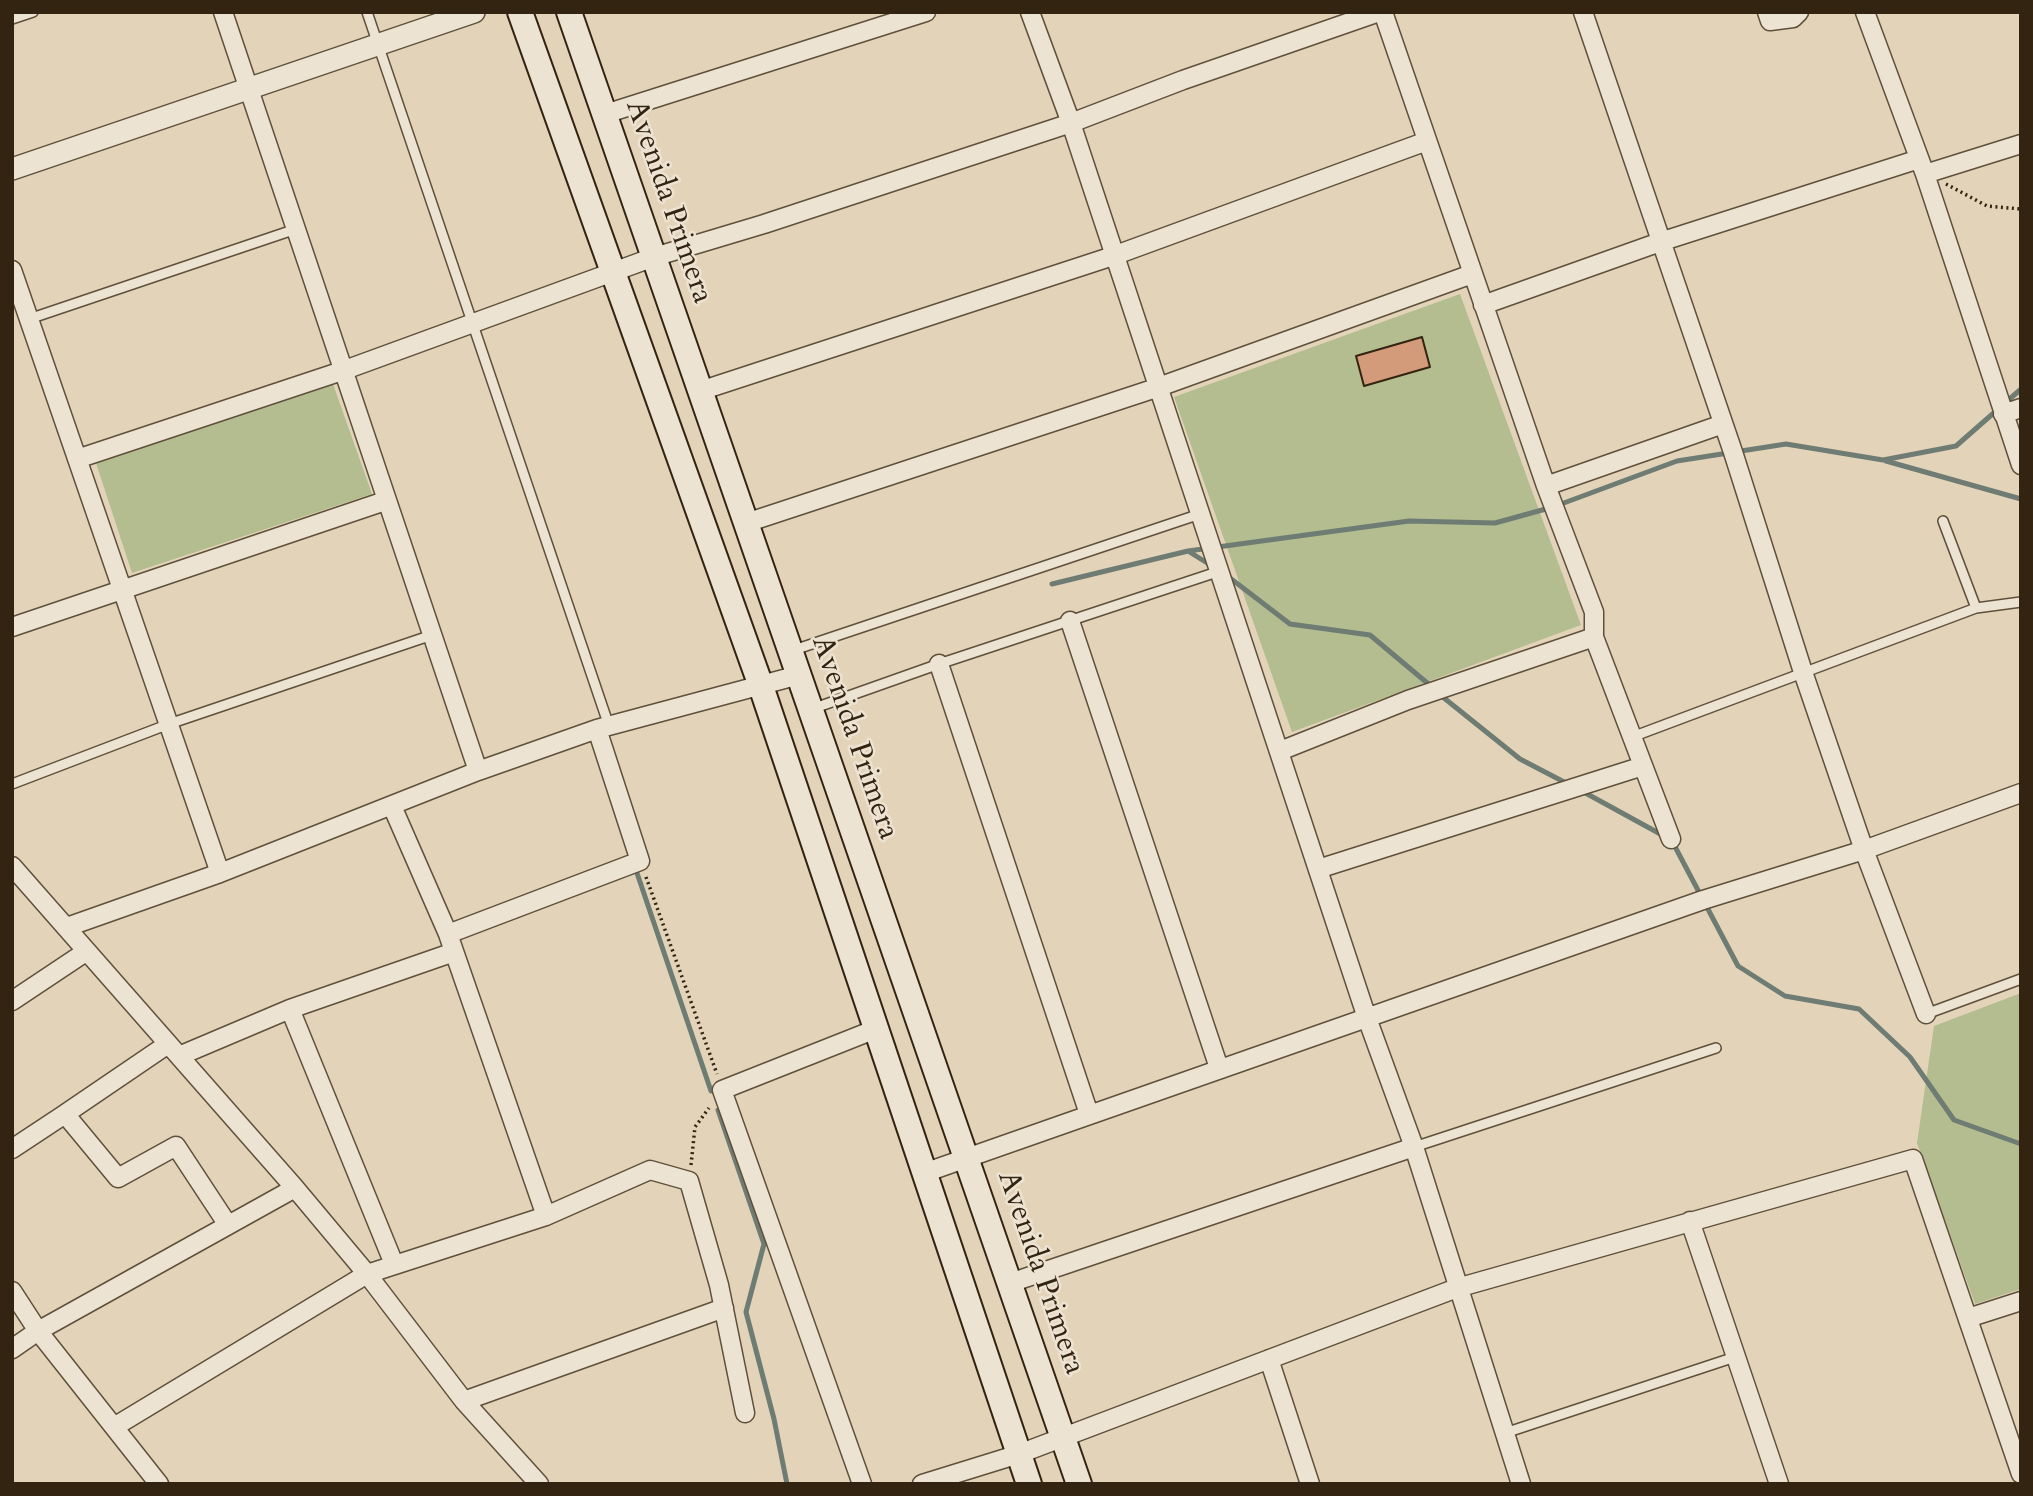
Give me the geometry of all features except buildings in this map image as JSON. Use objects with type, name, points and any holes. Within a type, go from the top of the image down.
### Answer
[{"type":"main road","points":[[520,12],[761,686],[1029,1484]]},
{"type":"main road","name":"Avenida Primera","points":[[569,12],[1079,1484]]},
{"type":"street","points":[[223,12],[251,88],[342,372],[478,771]]},
{"type":"street","points":[[12,169],[474,12]]},
{"type":"street","points":[[604,114],[926,12]]},
{"type":"street","points":[[1030,12],[1071,123],[1156,387],[1221,571],[1367,1017],[1414,1147],[1521,1484]]},
{"type":"street","points":[[77,459],[342,372],[654,257],[764,224],[1071,123],[1183,80],[1381,12],[1546,486],[1594,612],[1594,637],[1671,839]]},
{"type":"street","points":[[1583,12],[1723,424],[1802,672],[1864,850],[1927,1014]]},
{"type":"street","points":[[1767,12],[1770,21],[1793,18],[1799,12]]},
{"type":"street","points":[[1865,12],[1922,166],[2021,465]]},
{"type":"street","points":[[700,391],[1113,256],[1427,141]]},
{"type":"street","points":[[1483,305],[1660,242],[1922,166],[2021,144]]},
{"type":"street","points":[[12,270],[220,873]]},
{"type":"street","points":[[746,523],[1156,387],[1472,274]]},
{"type":"street","points":[[2003,414],[2021,408]]},
{"type":"street","points":[[1546,486],[1723,424]]},
{"type":"street","points":[[12,627],[385,501]]},
{"type":"street","points":[[1070,621],[1219,1068]]},
{"type":"street","points":[[1280,751],[1408,700],[1594,637]]},
{"type":"street","points":[[939,664],[1089,1114]]},
{"type":"street","points":[[67,927],[220,873],[478,771],[603,728],[799,675]]},
{"type":"street","points":[[447,934],[640,861],[603,728]]},
{"type":"street","points":[[1318,869],[1643,766]]},
{"type":"street","points":[[924,1173],[1703,900],[1864,850],[2021,793]]},
{"type":"street","points":[[392,806],[454,952],[546,1216]]},
{"type":"street","points":[[12,866],[295,1188],[367,1274],[464,1401],[539,1484]]},
{"type":"street","points":[[12,1001],[87,951]]},
{"type":"street","points":[[12,1149],[65,1114],[174,1050],[454,952]]},
{"type":"street","points":[[289,1009],[394,1264]]},
{"type":"street","points":[[862,1484],[723,1090],[876,1029]]},
{"type":"street","points":[[65,1114],[118,1178],[176,1146],[228,1225]]},
{"type":"street","points":[[1010,1283],[1414,1147]]},
{"type":"street","points":[[922,1484],[1019,1454],[1457,1287],[1913,1159],[2021,1474]]},
{"type":"street","points":[[114,1427],[367,1274],[546,1216],[650,1171],[689,1181],[724,1308],[744,1413]]},
{"type":"street","points":[[12,1349],[38,1331],[295,1188]]},
{"type":"street","points":[[1690,1221],[1738,1356],[1779,1484]]},
{"type":"street","points":[[12,1291],[38,1331],[159,1484]]},
{"type":"street","points":[[1968,1318],[2021,1301]]},
{"type":"street","points":[[464,1401],[724,1308]]},
{"type":"street","points":[[1269,1359],[1310,1484]]},
{"type":"lane","points":[[12,19],[33,12]]},
{"type":"lane","points":[[367,12],[473,324],[603,728]]},
{"type":"lane","points":[[29,319],[296,229]]},
{"type":"lane","points":[[790,651],[1200,514]]},
{"type":"lane","points":[[1943,521],[1976,608]]},
{"type":"lane","points":[[811,710],[939,664],[1221,571]]},
{"type":"lane","points":[[1632,737],[1976,608],[2021,602]]},
{"type":"lane","points":[[12,784],[169,724],[432,635]]},
{"type":"lane","points":[[1927,1014],[2021,979]]},
{"type":"lane","points":[[1414,1147],[1716,1048]]},
{"type":"lane","points":[[1504,1433],[1738,1356]]},
{"type":"path","points":[[1922,166],[1987,206],[2021,209]]},
{"type":"path","points":[[640,861],[723,1090],[695,1127],[689,1181]]},
{"type":"green space","points":[[1460,294],[1581,625],[1292,732],[1174,397]]},
{"type":"green space","points":[[333,384],[372,494],[132,573],[96,463]]},
{"type":"green space","points":[[2021,993],[2021,1289],[1975,1304],[1917,1143],[1934,1026]]},
{"type":"waterway","points":[[1188,551],[1409,521],[1495,523],[1553,507],[1677,461],[1786,444],[1883,460],[1956,446],[2021,389]]},
{"type":"waterway","points":[[1886,461],[2021,499]]},
{"type":"waterway","points":[[1052,584],[1188,551],[1212,566]]},
{"type":"waterway","points":[[1226,575],[1290,624],[1370,635],[1432,687]]},
{"type":"waterway","points":[[1439,694],[1520,759],[1568,784]]},
{"type":"waterway","points":[[1580,790],[1664,836]]},
{"type":"waterway","points":[[1672,841],[1738,966],[1785,996],[1859,1009],[1910,1057],[1954,1120],[2021,1144]]},
{"type":"waterway","points":[[637,873],[711,1091]]},
{"type":"waterway","points":[[718,1110],[764,1244],[746,1312],[774,1419],[787,1484]]}]
